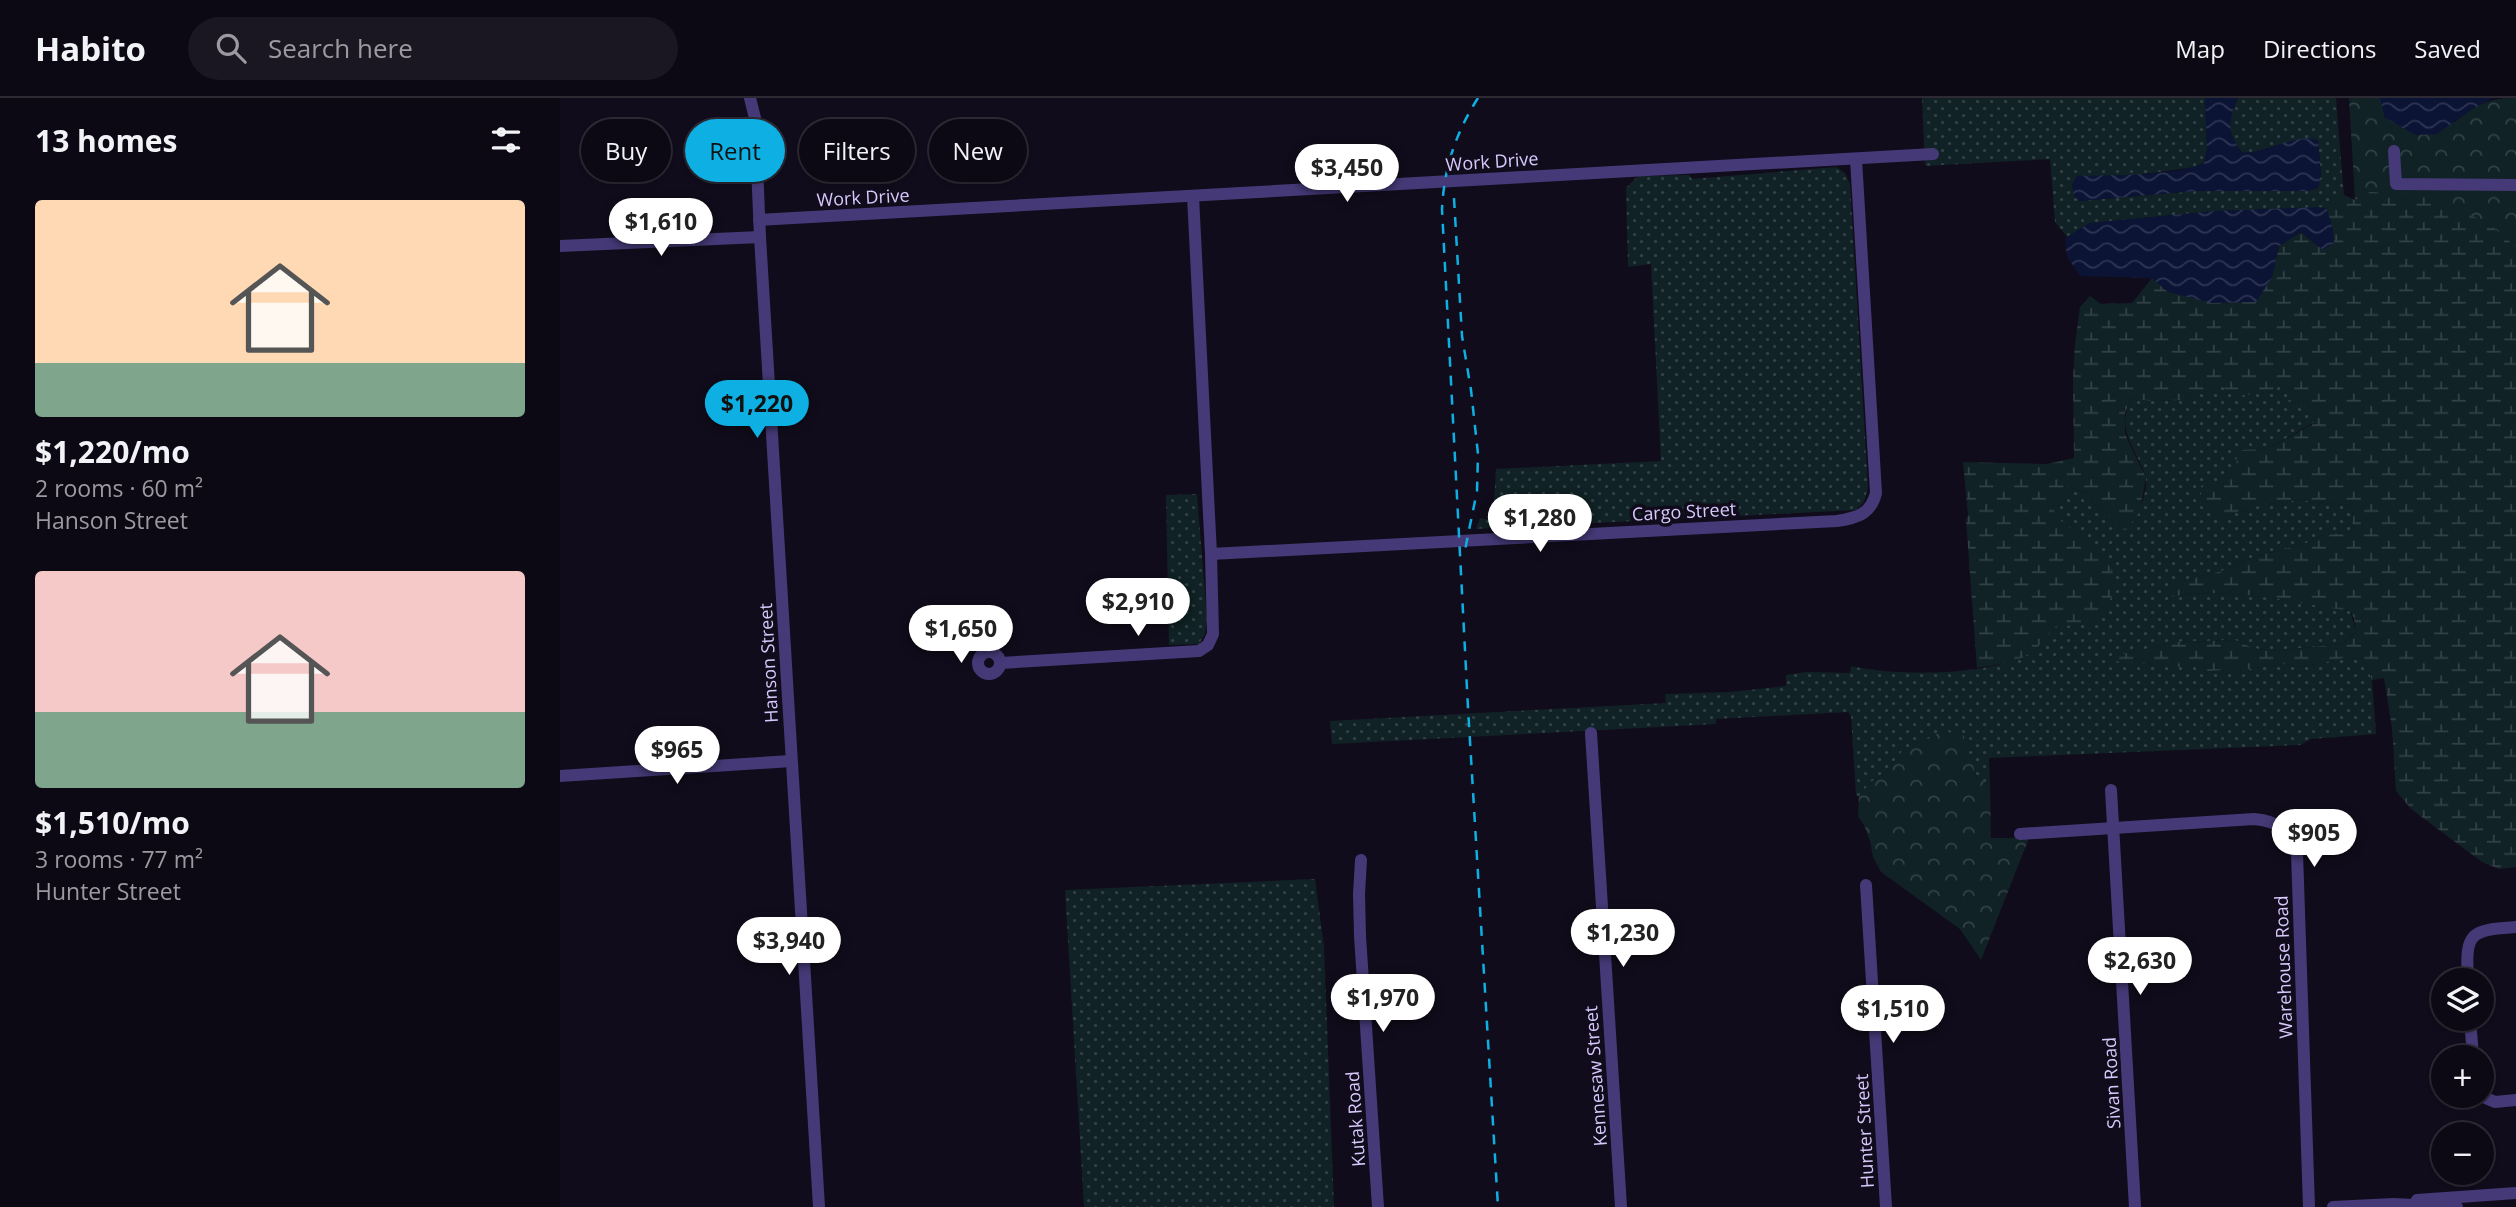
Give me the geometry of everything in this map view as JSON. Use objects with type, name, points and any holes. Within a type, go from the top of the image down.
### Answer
[{"type":"street","name":"Hanson Street","points":[[750,98],[755,118],[819,1207]]},
{"type":"street","name":"Hanson Street","points":[[755,118],[760,98]]},
{"type":"street","points":[[2394,151],[2396,184],[2516,185]]},
{"type":"street","name":"Work Drive","points":[[760,220],[1933,154]]},
{"type":"street","name":"Cargo Street","points":[[1211,554],[1837,521],[1853,519],[1867,512],[1876,493],[1856,159]]},
{"type":"street","points":[[1000,663],[1199,651],[1208,645],[1213,634],[1193,195]]},
{"type":"street","points":[[560,246],[760,237]]},
{"type":"street","name":"Kennesaw Street","points":[[1591,733],[1621,1207]]},
{"type":"street","points":[[560,776],[791,761]]},
{"type":"street","name":"Sivan Road","points":[[2111,790],[2135,1207]]},
{"type":"street","name":"Warehouse Road","points":[[2020,834],[2254,819],[2276,823],[2286,830],[2297,853],[2309,1207]]},
{"type":"street","name":"Kutak Road","points":[[1361,860],[1360,936],[1378,1207]]},
{"type":"street","name":"Hunter Street","points":[[1866,885],[1886,1207]]},
{"type":"street","points":[[2467,968],[2466,956],[2471,938],[2489,929],[2516,927]]},
{"type":"street","points":[[2494,1101],[2516,1100]]},
{"type":"street","points":[[2472,1207],[2472,1203],[2480,1198],[2501,1192]]},
{"type":"street","points":[[2393,1204],[2432,1197],[2516,1193]]},
{"type":"street","points":[[2333,1207],[2393,1204],[2457,1207]]},
{"type":"green space","points":[[1922,98],[2205,98],[2207,150],[2204,162],[2195,167],[2072,184],[2074,196],[2080,201],[2196,191],[2308,191],[2318,188],[2321,175],[2318,140],[2243,153],[2231,133],[2232,113],[2238,98],[2336,98],[2344,197],[2326,208],[2215,211],[2090,223],[2067,237],[2055,222],[2050,159],[1925,166]]},
{"type":"green space","points":[[2349,98],[2380,98],[2385,118],[2455,122],[2483,103],[2516,98],[2516,247],[2487,222],[2355,200]]},
{"type":"green space","points":[[1836,167],[1845,173],[1850,184],[1868,488],[1864,502],[1856,510],[1476,529],[1480,518],[1493,520],[1496,469],[1661,461],[1651,264],[1628,267],[1626,188],[1638,176],[1689,175],[1692,179]]},
{"type":"green space","points":[[2370,192],[2429,198],[2487,222],[2516,247],[2516,867],[2499,869],[2482,862],[2411,809],[2396,791],[2392,728],[2384,678],[2372,680],[2363,659],[2345,658],[2300,667],[2285,664],[2208,671],[2196,659],[2182,667],[2112,661],[2119,655],[2176,642],[2235,640],[2253,648],[2270,651],[2343,644],[2356,632],[2350,611],[2238,594],[2170,597],[2175,583],[2222,571],[2256,556],[2302,545],[2323,535],[2352,532],[2353,506],[2299,500],[2261,505],[2223,517],[2201,506],[2201,485],[2223,484],[2236,469],[2237,450],[2267,449],[2315,423],[2312,409],[2288,403],[2290,389],[2283,384],[2268,393],[2235,396],[2221,386],[2181,400],[2131,399],[2125,413],[2125,434],[2146,478],[2139,513],[2126,530],[2113,521],[2090,495],[2069,487],[2052,507],[2058,518],[2106,560],[2119,584],[2108,603],[2091,622],[2054,628],[2036,649],[2024,657],[1977,668],[1963,462],[2047,464],[2074,458],[2073,380],[2080,307],[2090,296],[2101,304],[2132,303],[2152,278],[2168,292],[2272,277],[2279,246],[2301,232],[2323,250],[2333,229],[2326,208],[2344,195],[2355,200]]},
{"type":"green space","points":[[2284,384],[2312,409],[2315,422],[2267,449],[2238,450],[2237,469],[2223,484],[2223,517],[2261,505],[2299,500],[2353,506],[2352,532],[2323,535],[2302,545],[2256,556],[2222,571],[2175,583],[2171,597],[2238,594],[2350,611],[2356,631],[2343,644],[2270,651],[2253,648],[2235,640],[2176,642],[2119,655],[2196,659],[2208,671],[2285,664],[2300,667],[2345,658],[2363,659],[2372,680],[2376,734],[2311,739],[2300,745],[1989,758],[1990,785],[1977,778],[1963,734],[1903,750],[1887,771],[1870,783],[1859,797],[1856,795],[1851,716],[1848,712],[1716,719],[1716,724],[1332,744],[1330,721],[1666,703],[1665,694],[1730,692],[1786,686],[1786,675],[1806,672],[1850,673],[1851,666],[1914,673],[1961,671],[1984,668],[2022,657],[2032,651],[2054,628],[2091,621],[2106,560],[2057,518],[2052,507],[2068,487],[2090,495],[2113,521],[2125,529],[2141,504],[2146,489],[2145,475],[2126,430],[2125,421],[2131,399],[2181,400],[2221,386]]},
{"type":"green space","points":[[1197,494],[1207,618],[1205,634],[1199,644],[1169,645],[1166,495]]},
{"type":"green space","points":[[1941,732],[1963,733],[1977,778],[1990,785],[1991,838],[2029,838],[1981,960],[1960,929],[1881,872],[1873,857],[1864,825],[1858,816],[1859,796],[1870,783],[1887,771],[1903,750]]},
{"type":"green space","points":[[1315,879],[1324,947],[1334,1207],[1084,1207],[1065,890]]},
{"type":"water","points":[[2205,98],[2238,98],[2230,127],[2237,146],[2243,153],[2301,139],[2318,140],[2321,175],[2318,188],[2308,191],[2196,191],[2080,201],[2074,196],[2072,184],[2077,176],[2161,173],[2204,163],[2207,150]]},
{"type":"water","points":[[2380,98],[2493,98],[2437,134],[2416,135],[2385,118]]},
{"type":"water","points":[[2326,208],[2333,229],[2334,243],[2323,250],[2301,232],[2279,246],[2272,277],[2256,302],[2212,303],[2168,292],[2152,278],[2080,276],[2067,257],[2065,238],[2090,223],[2215,211]]},
{"type":"railway","points":[[1478,98],[1452,151],[1445,179],[1442,209],[1498,1207]]},
{"type":"railway","points":[[1454,198],[1462,336],[1478,454],[1477,491],[1465,550]]}]
